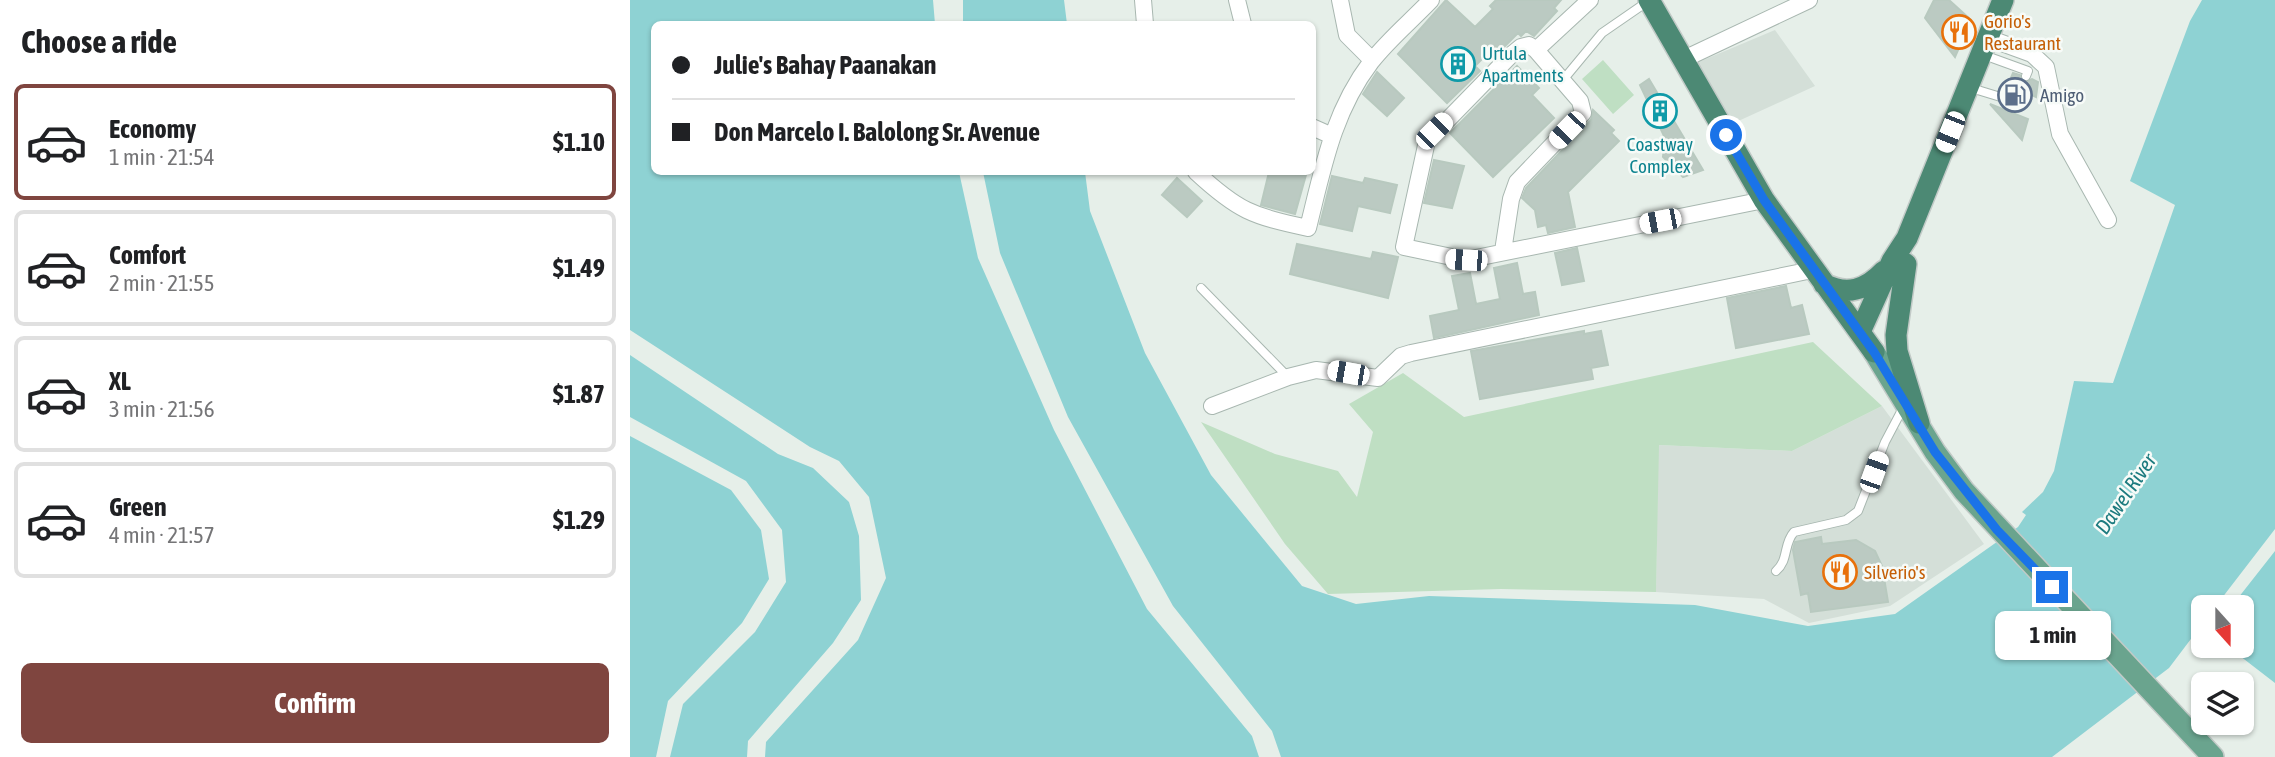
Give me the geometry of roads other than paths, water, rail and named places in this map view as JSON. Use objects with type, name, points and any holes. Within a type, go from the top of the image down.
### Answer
[{"type":"highway","points":[[1650,0],[1764,200],[1874,352]]},
{"type":"highway","points":[[1874,352],[1899,262],[2003,0]]},
{"type":"highway","points":[[1818,277],[1838,291],[1852,291],[1866,286],[1899,262]]},
{"type":"highway","points":[[1860,332],[1899,262]]},
{"type":"highway","points":[[1899,262],[1896,335],[1899,359],[1919,423]]},
{"type":"main road","points":[[1874,352],[1935,452],[1997,530],[2213,757]]},
{"type":"street","points":[[1143,0],[1145,21]]},
{"type":"street","points":[[1237,0],[1242,21]]},
{"type":"street","points":[[1340,0],[1347,35],[1372,60]]},
{"type":"street","points":[[1199,175],[1236,207],[1258,217],[1308,228],[1331,135],[1347,99],[1372,60],[1431,0]]},
{"type":"street","points":[[1536,50],[1590,0]]},
{"type":"street","points":[[1682,60],[1809,0]]},
{"type":"street","points":[[1503,251],[1511,199],[1517,182],[1583,113],[1580,101],[1530,45],[1521,47],[1510,56],[1427,141],[1404,247],[1466,260],[1764,200]]},
{"type":"street","points":[[1984,46],[2032,54],[2046,67],[2060,134],[2108,220]]},
{"type":"street","points":[[1316,129],[1331,135]]},
{"type":"street","points":[[1212,406],[1288,377],[1327,369],[1378,377],[1401,356],[1411,353],[1818,277]]},
{"type":"lane","points":[[1563,80],[1602,33],[1650,0]]},
{"type":"lane","points":[[1984,46],[2028,71],[2026,76]]},
{"type":"lane","points":[[1968,88],[2017,102],[2021,91]]},
{"type":"lane","points":[[1201,288],[1288,377]]},
{"type":"lane","points":[[1776,571],[1786,560],[1790,537],[1794,532],[1846,520],[1858,511],[1885,442],[1906,402]]},
{"type":"water","points":[[630,0],[933,0],[935,21],[651,21],[651,175],[960,175],[978,258],[1054,430],[1147,609],[1252,736],[1259,757],[765,757],[766,742],[858,640],[886,578],[869,497],[839,461],[810,447],[630,330]]},
{"type":"water","points":[[963,0],[1064,0],[1067,21],[963,21]]},
{"type":"water","name":"Dawel River","points":[[2202,0],[2275,0],[2275,529],[2224,595],[2191,595],[2191,639],[2169,668],[2052,757],[1281,757],[1272,731],[1173,606],[1068,417],[1000,253],[984,175],[1085,175],[1090,211],[1145,353],[1211,475],[1302,586],[1356,604],[1429,596],[1695,605],[1808,626],[1895,614],[2018,527],[2026,515],[2022,512],[2043,492],[2054,471],[2074,381],[2113,383],[2175,205],[2130,181],[2190,21]]},
{"type":"water","points":[[630,355],[778,454],[813,468],[849,502],[859,536],[861,600],[833,643],[748,741],[747,757],[670,757],[683,704],[755,632],[786,582],[782,530],[746,481],[630,417]]},
{"type":"water","points":[[630,436],[731,490],[761,530],[769,579],[742,623],[668,701],[656,757],[630,757]]},
{"type":"water","points":[[2275,551],[2275,683],[2243,658],[2254,658],[2254,595],[2240,595]]},
{"type":"place","name":"Gorio's Restaurant","points":[[1959,32]]},
{"type":"place","name":"Urtula Apartments","points":[[1458,64]]},
{"type":"place","name":"Amigo","points":[[2015,95]]},
{"type":"place","name":"Coastway Complex","points":[[1660,111]]},
{"type":"place","name":"Silverio's","points":[[1840,572]]}]
